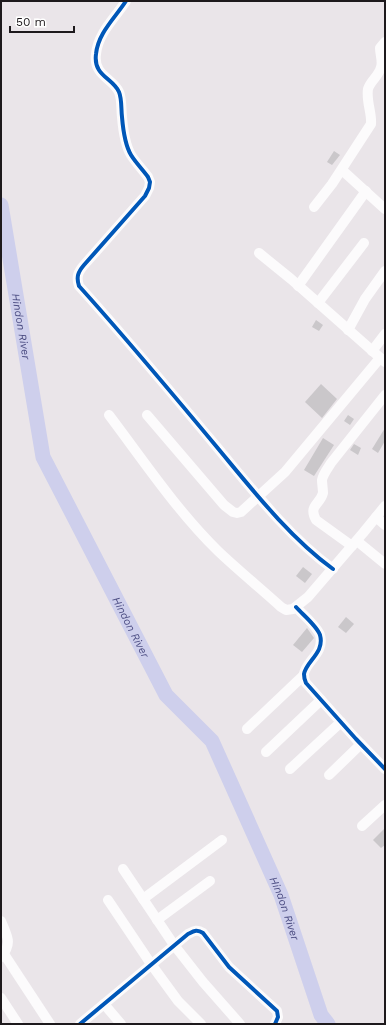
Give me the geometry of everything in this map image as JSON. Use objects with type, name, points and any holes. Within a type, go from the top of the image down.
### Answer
[{"type":"street","points":[[126,1],[103,32],[95,55],[101,74],[114,85],[119,92],[128,147],[131,155],[148,177],[150,182],[145,196],[78,272],[77,280],[79,286],[285,526],[315,556],[333,569]]},
{"type":"street","points":[[314,207],[342,170],[370,124],[371,118],[368,91],[369,86],[381,68],[382,63],[380,48],[385,42]]},
{"type":"street","points":[[342,170],[385,209]]},
{"type":"street","points":[[298,286],[336,230],[366,191]]},
{"type":"street","points":[[318,303],[364,242]]},
{"type":"street","points":[[147,415],[224,505],[233,512],[238,513],[241,512],[285,472],[382,360],[259,253]]},
{"type":"street","points":[[348,330],[365,299],[385,271]]},
{"type":"street","points":[[372,351],[385,334]]},
{"type":"street","points":[[385,395],[331,462],[324,473],[322,480],[323,494],[313,510],[313,515],[316,520],[355,543],[385,564]]},
{"type":"street","points":[[109,415],[175,501],[218,550],[286,610],[296,607],[308,597],[385,506]]},
{"type":"street","points":[[376,517],[385,525]]},
{"type":"street","points":[[296,607],[317,630],[320,636],[319,649],[316,657],[306,668],[304,675],[306,683],[361,744],[385,767]]},
{"type":"street","points":[[247,729],[304,675]]},
{"type":"street","points":[[266,752],[321,700]]},
{"type":"street","points":[[290,768],[341,722]]},
{"type":"street","points":[[329,775],[361,744]]},
{"type":"street","points":[[362,826],[385,805]]},
{"type":"street","points":[[143,899],[222,840]]},
{"type":"street","points":[[123,869],[174,946],[240,1024]]},
{"type":"street","points":[[157,920],[210,881]]},
{"type":"street","points":[[108,900],[178,1001],[201,1024]]},
{"type":"street","points":[[1,921],[9,938],[8,947],[2,955],[50,1024]]},
{"type":"street","points":[[80,1024],[151,964],[194,931],[199,930],[203,933],[229,967],[277,1012],[278,1017],[275,1024]]},
{"type":"street","points":[[1,998],[18,1024]]},
{"type":"street","points":[[104,1004],[121,1024]]},
{"type":"building","points":[[334,151],[340,155],[332,165],[327,162]]},
{"type":"building","points":[[316,320],[323,325],[319,331],[312,327]]},
{"type":"building","points":[[321,384],[337,399],[322,418],[305,402]]},
{"type":"building","points":[[348,415],[354,419],[350,425],[344,421]]},
{"type":"building","points":[[385,428],[385,441],[378,453],[372,449]]},
{"type":"building","points":[[323,438],[334,445],[314,476],[304,470]]},
{"type":"building","points":[[354,444],[361,448],[358,455],[350,450]]},
{"type":"building","points":[[303,567],[312,574],[305,583],[296,576]]},
{"type":"building","points":[[346,617],[354,624],[346,633],[338,627]]},
{"type":"building","points":[[307,628],[314,638],[302,652],[293,645]]},
{"type":"building","points":[[385,828],[385,845],[381,848],[373,840]]},
{"type":"waterway","name":"Hindon River","points":[[1,205],[43,457],[166,695],[212,741],[281,895],[321,1015],[328,1024]]},
{"type":"cycle path","points":[[126,1],[103,32],[97,46],[96,61],[100,72],[116,87],[119,92],[127,147],[150,182],[145,196],[80,270],[78,275],[79,286],[114,325],[271,511],[301,542],[333,569]]},
{"type":"cycle path","points":[[296,607],[313,624],[320,635],[321,641],[318,652],[305,669],[304,674],[306,683],[385,769]]},
{"type":"cycle path","points":[[80,1024],[188,934],[194,931],[203,933],[229,967],[277,1011],[278,1017],[275,1024]]}]
